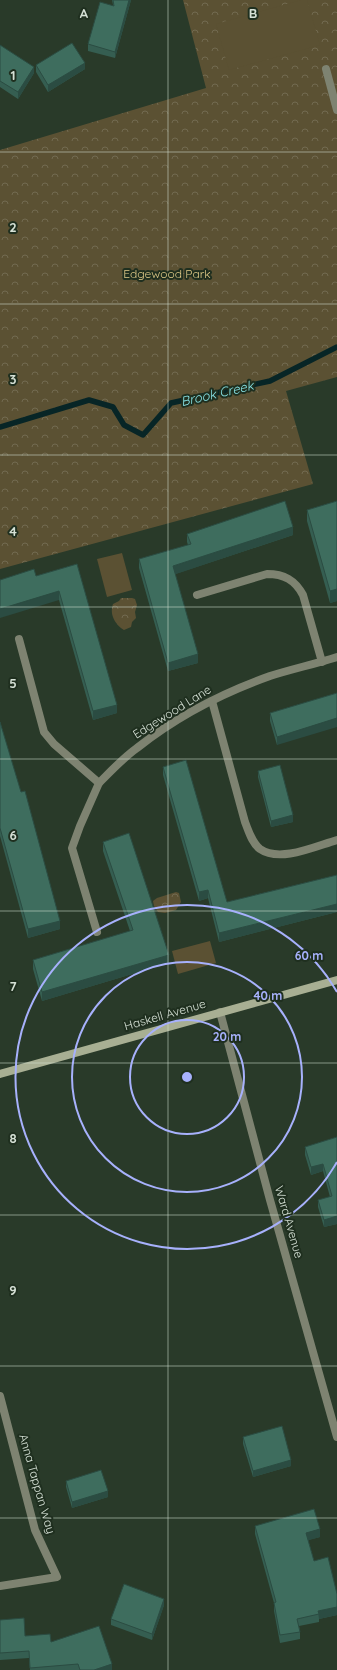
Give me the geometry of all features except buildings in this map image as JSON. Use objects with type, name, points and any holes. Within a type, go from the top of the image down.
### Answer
[{"type":"main road","name":"Haskell Avenue","points":[[0,1074],[337,980]]},
{"type":"street","points":[[326,69],[337,110]]},
{"type":"street","points":[[197,594],[267,574],[278,574],[290,579],[298,586],[303,595],[322,662]]},
{"type":"street","points":[[19,639],[44,732],[54,744],[99,783],[72,848],[97,932]]},
{"type":"street","name":"Edgewood Lane","points":[[99,783],[136,748],[163,729],[212,701],[231,691],[270,676],[337,657]]},
{"type":"street","points":[[212,701],[245,822],[250,836],[260,849],[273,855],[284,855],[337,840]]},
{"type":"street","name":"Ward Avenue","points":[[220,1012],[270,1200],[337,1437]]},
{"type":"street","name":"Anna Tappan Way","points":[[0,1396],[35,1530],[57,1577],[0,1586]]},
{"type":"green space","name":"Edgewood Park","points":[[183,0],[337,0],[337,377],[286,391],[313,484],[0,569],[0,150],[206,88]]},
{"type":"green space","points":[[301,0],[307,0],[320,45],[229,70],[216,24]]},
{"type":"green space","points":[[122,553],[132,590],[107,597],[97,559]]},
{"type":"green space","points":[[121,598],[135,599],[137,605],[135,612],[136,618],[132,622],[131,627],[124,630],[114,619],[112,612],[113,604]]},
{"type":"green space","points":[[176,892],[179,893],[181,902],[176,910],[165,913],[158,912],[153,901],[157,898]]},
{"type":"green space","points":[[210,941],[216,963],[178,974],[172,951]]},
{"type":"waterway","name":"Brook Creek","points":[[0,427],[89,400],[113,407],[124,425],[143,435],[171,403],[270,381],[337,347]]}]
